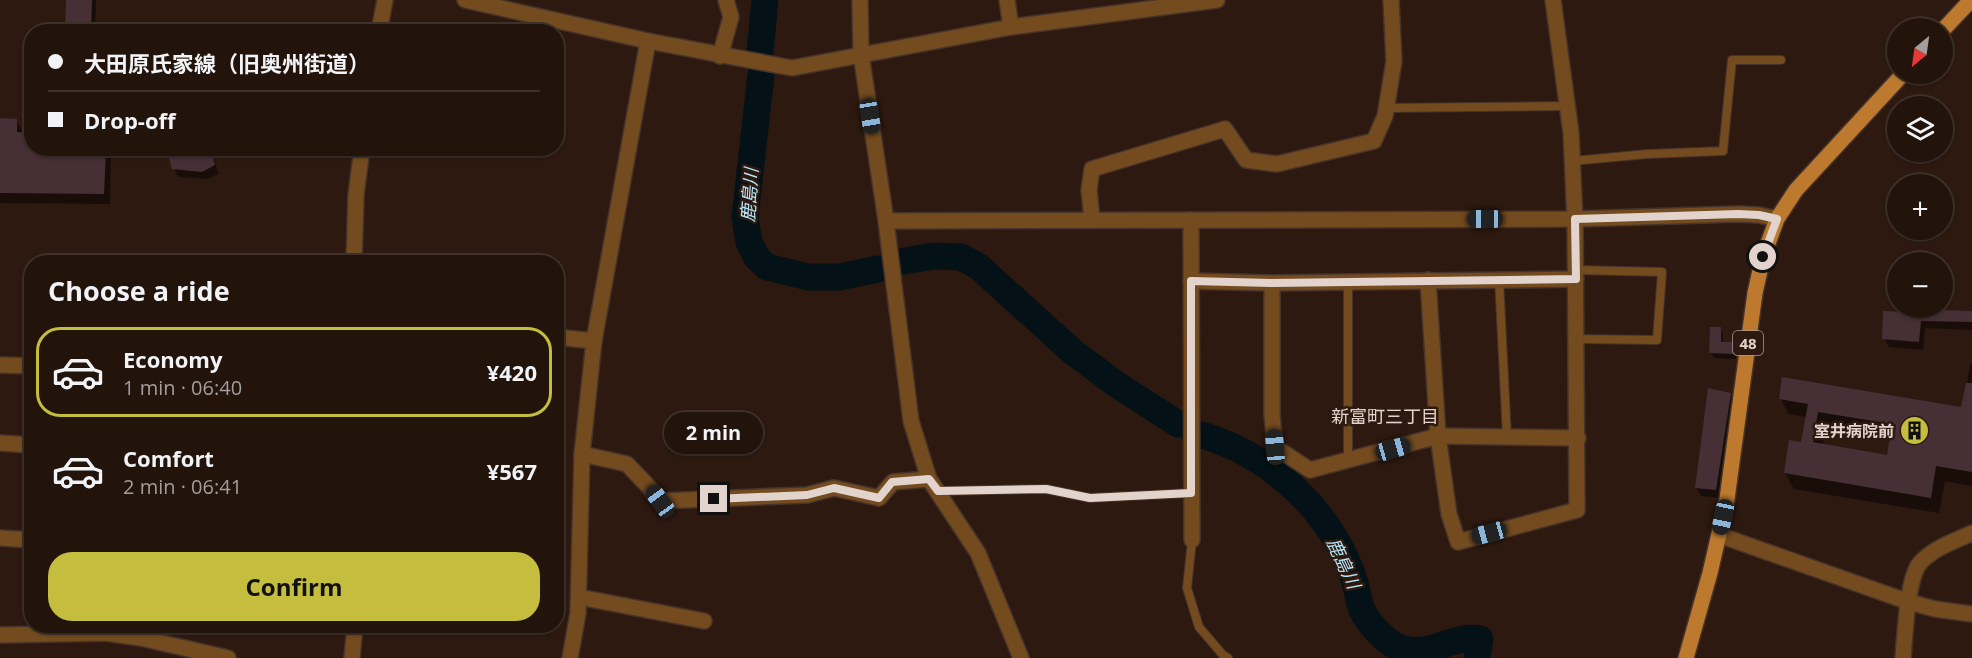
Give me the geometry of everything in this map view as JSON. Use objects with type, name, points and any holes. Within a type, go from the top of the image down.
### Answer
[{"type":"main road","points":[[1953,19],[1971,0]]},
{"type":"main road","name":"48","points":[[1686,658],[1702,605],[1727,499],[1758,274],[1777,219],[1796,190],[1894,84]]},
{"type":"street","points":[[381,24],[385,0]]},
{"type":"street","points":[[465,0],[720,56],[792,68],[1011,27],[1217,0]]},
{"type":"street","points":[[720,56],[731,17],[726,0]]},
{"type":"street","points":[[860,0],[861,54],[886,221],[911,420],[933,485],[978,553],[1021,658]]},
{"type":"street","points":[[1007,0],[1011,27]]},
{"type":"street","points":[[1092,219],[1089,190],[1092,169],[1225,129],[1246,160],[1276,164],[1374,141],[1386,108],[1394,61],[1391,0]]},
{"type":"street","points":[[1428,280],[1438,436],[1449,514],[1458,542],[1577,510],[1575,219],[1567,106],[1553,0]]},
{"type":"street","points":[[570,658],[578,613],[582,454],[594,341],[648,41]]},
{"type":"street","points":[[354,255],[361,156]]},
{"type":"street","points":[[886,221],[1575,219],[1738,214],[1777,219]]},
{"type":"street","points":[[1191,220],[1192,540]]},
{"type":"street","points":[[1191,281],[1272,283],[1499,279],[1576,274]]},
{"type":"street","points":[[1272,283],[1272,415],[1275,447],[1310,470],[1438,436],[1578,438]]},
{"type":"street","points":[[564,338],[594,341]]},
{"type":"street","points":[[0,365],[24,366]]},
{"type":"street","points":[[0,443],[24,444]]},
{"type":"street","points":[[582,454],[627,464],[660,501],[807,495],[834,488],[879,498],[892,482],[933,485]]},
{"type":"street","points":[[1903,658],[1913,578],[1919,563],[1939,548],[1972,533]]},
{"type":"street","points":[[1719,535],[1909,602],[1935,609],[1972,614]]},
{"type":"street","points":[[0,538],[24,540]]},
{"type":"street","points":[[579,597],[704,621]]},
{"type":"street","points":[[0,635],[106,633],[141,638],[228,658]]},
{"type":"street","points":[[352,658],[354,633]]},
{"type":"lane","points":[[1572,161],[1648,154],[1723,151],[1732,60],[1781,60]]},
{"type":"lane","points":[[1386,108],[1567,106]]},
{"type":"lane","points":[[1576,274],[1662,272],[1657,340],[1576,339]]},
{"type":"lane","points":[[1499,279],[1507,437]]},
{"type":"lane","points":[[1348,281],[1348,461]]},
{"type":"lane","points":[[933,485],[1046,489],[1090,498],[1191,493]]},
{"type":"lane","points":[[1192,540],[1187,588],[1199,627],[1224,657]]},
{"type":"building","points":[[66,0],[92,0],[91,24],[65,24]]},
{"type":"building","points":[[0,118],[17,119],[17,132],[24,132],[24,156],[106,156],[104,194],[0,193]]},
{"type":"building","points":[[168,156],[212,156],[215,165],[202,172],[172,169]]},
{"type":"building","points":[[1953,310],[1972,311],[1972,322],[1921,321],[1919,342],[1882,339],[1883,311],[1887,311],[1887,318],[1953,318]]},
{"type":"building","points":[[1710,327],[1721,327],[1721,342],[1734,342],[1734,354],[1709,353]]},
{"type":"building","name":"室井病院前","points":[[1782,377],[1961,407],[1966,383],[1972,383],[1972,472],[1936,466],[1931,498],[1784,473],[1789,440],[1801,442],[1808,404],[1779,399]],"holes":[[[1818,412],[1892,424],[1887,455],[1813,442]]]},
{"type":"building","points":[[1708,388],[1731,393],[1716,490],[1695,488]]},
{"type":"waterway","name":"鹿島川","points":[[760,51],[765,0]]},
{"type":"waterway","name":"鹿島川","points":[[761,75],[745,217],[749,242],[757,258],[767,267],[808,277],[839,277],[878,269]]},
{"type":"waterway","name":"鹿島川","points":[[904,261],[934,256],[961,257],[978,266],[1073,352],[1116,384],[1178,424]]},
{"type":"waterway","name":"鹿島川","points":[[1194,433],[1217,440],[1260,462],[1280,476],[1314,509],[1329,529],[1351,570],[1362,610],[1373,626],[1389,642],[1400,648],[1422,650],[1470,638],[1480,639],[1477,658]]},
{"type":"place","name":"室井病院前","points":[[1915,431]]},
{"type":"district","name":"新富町三丁目","points":[[1385,416]]},
{"type":"route","points":[[714,499],[807,495],[834,488],[879,498],[892,482],[929,479],[938,491],[1046,489],[1090,498],[1191,493],[1191,281],[1272,283],[1576,279],[1575,219],[1738,214],[1777,219],[1763,257]]}]
